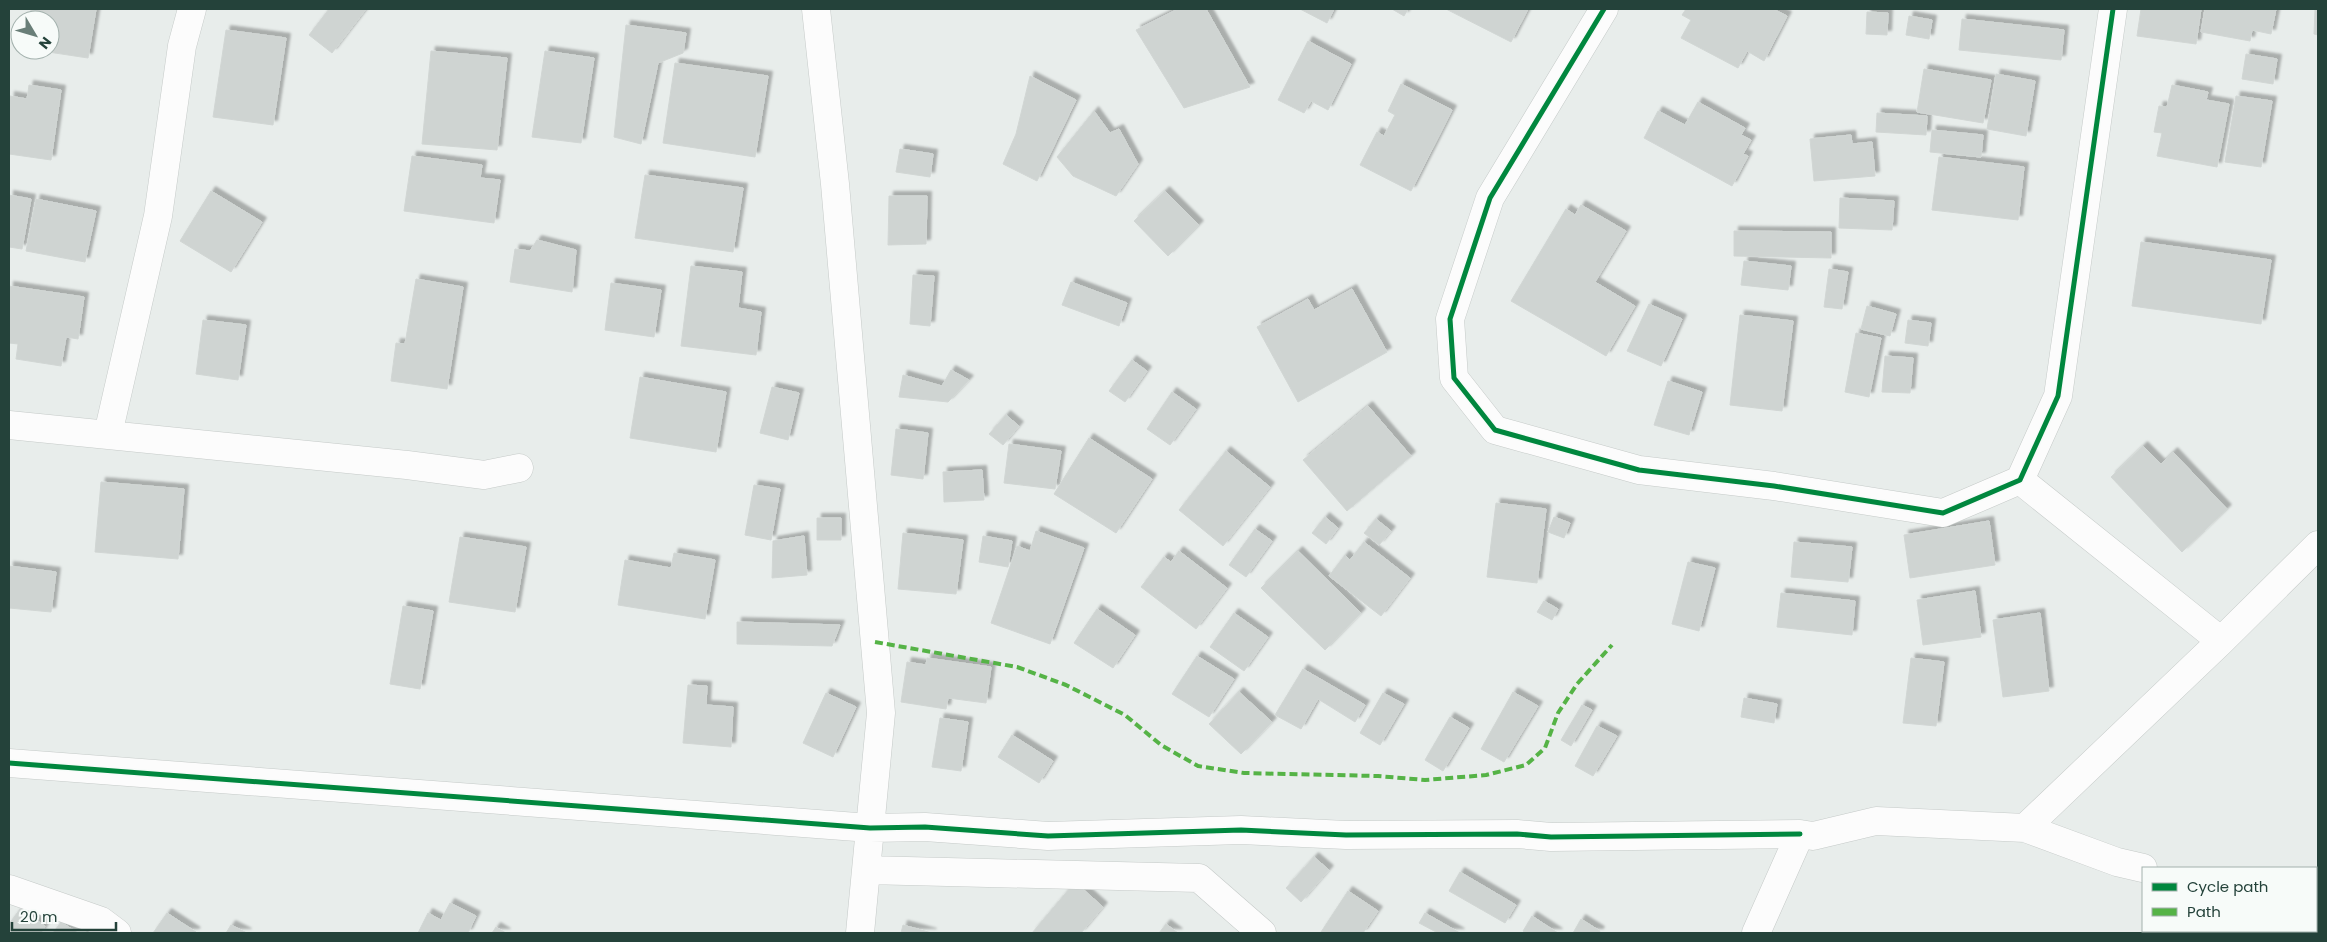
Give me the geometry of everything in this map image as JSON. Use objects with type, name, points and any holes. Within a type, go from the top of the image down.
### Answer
[{"type":"street","points":[[108,434],[158,216],[182,46],[192,9]]},
{"type":"street","points":[[816,9],[836,194],[881,712],[860,933]]},
{"type":"street","points":[[1604,9],[1490,198],[1450,319],[1454,378],[1495,430],[1639,470],[1774,486],[1943,513],[2020,480],[2058,396],[2112,9]]},
{"type":"street","points":[[9,425],[484,475],[519,468]]},
{"type":"street","points":[[2020,480],[2221,641]]},
{"type":"street","points":[[2024,828],[2221,641],[2318,545]]},
{"type":"street","points":[[9,762],[870,828],[925,827],[1048,836],[1241,830],[1346,835],[1517,834],[1551,837],[1800,834],[1813,836],[1876,821],[2024,828],[2117,862],[2142,868]]},
{"type":"street","points":[[1756,933],[1800,834]]},
{"type":"street","points":[[866,870],[1199,878],[1262,933]]},
{"type":"street","points":[[9,889],[101,921],[117,933]]},
{"type":"building","points":[[96,9],[88,58],[60,54],[60,10],[31,10]]},
{"type":"building","points":[[329,9],[366,9],[332,53],[309,35]]},
{"type":"building","points":[[1178,9],[1206,9],[1250,87],[1184,108],[1136,30]]},
{"type":"building","points":[[1300,9],[1334,9],[1327,23]]},
{"type":"building","points":[[1392,9],[1408,9],[1404,16]]},
{"type":"building","points":[[1446,9],[1528,9],[1511,42]]},
{"type":"building","points":[[1686,9],[1773,9],[1787,16],[1764,61],[1747,51],[1738,68],[1681,38],[1691,20],[1682,15]]},
{"type":"building","points":[[2141,9],[2201,9],[2196,44],[2137,36]]},
{"type":"building","points":[[2205,9],[2276,9],[2271,34],[2252,30],[2250,41],[2201,32]]},
{"type":"building","points":[[2315,9],[2318,9],[2318,35],[2314,34]]},
{"type":"building","points":[[1867,12],[1888,13],[1887,35],[1866,34]]},
{"type":"building","points":[[1909,16],[1932,20],[1929,39],[1906,35]]},
{"type":"building","points":[[1962,19],[2064,30],[2061,60],[1959,50]]},
{"type":"building","points":[[626,25],[686,33],[683,53],[658,63],[641,144],[614,137]]},
{"type":"building","points":[[226,30],[286,38],[273,125],[213,117]]},
{"type":"building","points":[[1308,41],[1351,64],[1328,110],[1311,101],[1304,113],[1278,100]]},
{"type":"building","points":[[431,51],[507,58],[497,150],[422,144]]},
{"type":"building","points":[[545,51],[594,58],[581,143],[532,137]]},
{"type":"building","points":[[2246,54],[2277,59],[2273,84],[2242,79]]},
{"type":"building","points":[[675,63],[768,76],[755,157],[663,143]]},
{"type":"building","points":[[1924,69],[1991,80],[1983,123],[1917,112]]},
{"type":"building","points":[[1996,74],[2035,81],[2026,136],[1987,129]]},
{"type":"building","points":[[1030,76],[1076,100],[1037,181],[1003,164],[1016,134]]},
{"type":"building","points":[[1401,84],[1452,110],[1411,191],[1360,165],[1377,132],[1384,136],[1395,115],[1388,111]]},
{"type":"building","points":[[29,85],[61,90],[51,160],[9,154],[10,96],[27,99]]},
{"type":"building","points":[[2172,85],[2208,92],[2206,100],[2229,104],[2217,167],[2157,156],[2162,133],[2154,132],[2159,106],[2167,107]]},
{"type":"building","points":[[2236,96],[2272,101],[2261,167],[2225,162]]},
{"type":"building","points":[[1698,102],[1745,128],[1741,135],[1751,140],[1743,154],[1748,156],[1732,186],[1644,138],[1658,111],[1685,125]]},
{"type":"building","points":[[1094,111],[1110,133],[1119,129],[1138,164],[1116,196],[1073,176],[1057,157]]},
{"type":"building","points":[[1877,113],[1927,116],[1926,135],[1876,132]]},
{"type":"building","points":[[1932,130],[1983,135],[1981,157],[1930,152]]},
{"type":"building","points":[[1851,135],[1852,144],[1872,142],[1875,176],[1814,181],[1810,139]]},
{"type":"building","points":[[900,149],[933,154],[930,177],[896,172]]},
{"type":"building","points":[[412,156],[482,165],[480,178],[500,180],[494,223],[404,211]]},
{"type":"building","points":[[1939,157],[2024,167],[2018,220],[1932,210]]},
{"type":"building","points":[[645,175],[743,188],[733,252],[635,238]]},
{"type":"building","points":[[211,191],[262,222],[231,272],[180,241]]},
{"type":"building","points":[[1165,191],[1199,225],[1168,256],[1134,221]]},
{"type":"building","points":[[9,195],[31,199],[22,249],[9,247]]},
{"type":"building","points":[[889,196],[927,196],[926,244],[888,245]]},
{"type":"building","points":[[1840,198],[1894,201],[1892,230],[1839,228]]},
{"type":"building","points":[[36,199],[96,211],[85,262],[26,251]]},
{"type":"building","points":[[1581,205],[1626,231],[1595,282],[1635,306],[1606,356],[1511,301],[1566,209],[1575,215]]},
{"type":"building","points":[[1734,231],[1831,232],[1831,258],[1734,256]]},
{"type":"building","points":[[537,240],[576,250],[572,292],[510,282],[515,249],[530,251]]},
{"type":"building","points":[[2141,242],[2271,260],[2261,324],[2132,306]]},
{"type":"building","points":[[1744,261],[1791,266],[1788,290],[1741,285]]},
{"type":"building","points":[[691,266],[742,272],[738,308],[761,312],[756,355],[681,346]]},
{"type":"building","points":[[1829,269],[1848,272],[1842,309],[1824,307]]},
{"type":"building","points":[[913,275],[934,276],[930,326],[910,324]]},
{"type":"building","points":[[416,279],[463,287],[447,389],[391,381],[396,343],[405,344]]},
{"type":"building","points":[[1071,282],[1127,303],[1119,326],[1062,305]]},
{"type":"building","points":[[611,283],[661,290],[654,337],[605,330]]},
{"type":"building","points":[[9,286],[84,297],[78,339],[66,337],[61,366],[16,359],[18,344],[9,343]]},
{"type":"building","points":[[1352,289],[1387,352],[1298,402],[1257,327],[1308,299],[1314,310]]},
{"type":"building","points":[[1649,304],[1682,319],[1661,366],[1627,351]]},
{"type":"building","points":[[1867,306],[1896,314],[1890,336],[1861,329]]},
{"type":"building","points":[[1740,315],[1793,321],[1782,411],[1730,405]]},
{"type":"building","points":[[203,320],[246,325],[238,380],[196,374]]},
{"type":"building","points":[[1908,320],[1931,323],[1928,346],[1905,343]]},
{"type":"building","points":[[1856,333],[1881,338],[1869,397],[1845,392]]},
{"type":"building","points":[[1885,356],[1913,358],[1910,393],[1882,392]]},
{"type":"building","points":[[1132,360],[1147,371],[1125,402],[1109,391]]},
{"type":"building","points":[[951,370],[969,380],[948,402],[899,397],[903,375],[942,386]]},
{"type":"building","points":[[640,377],[726,392],[716,452],[630,438]]},
{"type":"building","points":[[1668,381],[1702,392],[1689,435],[1654,425]]},
{"type":"building","points":[[772,387],[799,393],[788,440],[760,433]]},
{"type":"building","points":[[1172,392],[1196,409],[1170,445],[1147,429]]},
{"type":"building","points":[[1368,406],[1411,456],[1347,511],[1303,460]]},
{"type":"building","points":[[1006,415],[1019,426],[1003,445],[989,434]]},
{"type":"building","points":[[896,429],[928,433],[923,479],[891,475]]},
{"type":"building","points":[[1089,438],[1152,479],[1116,533],[1054,494]]},
{"type":"building","points":[[1009,444],[1061,451],[1055,489],[1004,483]]},
{"type":"building","points":[[2143,446],[2161,464],[2173,452],[2227,509],[2182,552],[2111,477]]},
{"type":"building","points":[[1226,451],[1270,487],[1223,546],[1179,510]]},
{"type":"building","points":[[982,470],[984,500],[944,502],[943,472]]},
{"type":"building","points":[[101,482],[184,489],[178,559],[95,552]]},
{"type":"building","points":[[754,485],[780,489],[771,540],[745,535]]},
{"type":"building","points":[[1496,503],[1546,509],[1537,583],[1487,577]]},
{"type":"building","points":[[1325,517],[1338,528],[1326,544],[1312,533]]},
{"type":"building","points":[[1554,517],[1570,523],[1564,538],[1548,532]]},
{"type":"building","points":[[817,518],[841,518],[841,540],[817,540]]},
{"type":"building","points":[[1376,519],[1391,531],[1379,545],[1364,533]]},
{"type":"building","points":[[1989,521],[1995,565],[1910,578],[1904,535]]},
{"type":"building","points":[[1255,529],[1272,541],[1246,577],[1229,565]]},
{"type":"building","points":[[1036,531],[1084,548],[1050,644],[991,623],[1017,546],[1030,551]]},
{"type":"building","points":[[903,533],[963,540],[956,594],[898,589]]},
{"type":"building","points":[[804,536],[807,575],[772,578],[773,541]]},
{"type":"building","points":[[983,536],[1012,541],[1008,567],[979,562]]},
{"type":"building","points":[[460,537],[526,547],[515,612],[449,602]]},
{"type":"building","points":[[1364,542],[1410,578],[1381,616],[1329,576],[1345,555],[1350,560]]},
{"type":"building","points":[[1794,542],[1852,547],[1848,582],[1791,577]]},
{"type":"building","points":[[1179,551],[1227,588],[1196,629],[1141,587],[1164,557],[1171,562]]},
{"type":"building","points":[[1298,551],[1361,613],[1325,650],[1261,588]]},
{"type":"building","points":[[674,553],[715,560],[705,619],[618,605],[625,560],[671,568]]},
{"type":"building","points":[[1688,562],[1715,568],[1699,631],[1672,624]]},
{"type":"building","points":[[9,566],[56,572],[51,612],[9,608]]},
{"type":"building","points":[[1975,591],[1981,637],[1923,645],[1917,600]]},
{"type":"building","points":[[1781,593],[1855,601],[1852,635],[1777,627]]},
{"type":"building","points":[[1544,601],[1558,609],[1552,620],[1537,612]]},
{"type":"building","points":[[403,606],[433,611],[420,689],[390,684]]},
{"type":"building","points":[[1097,609],[1135,635],[1113,668],[1074,643]]},
{"type":"building","points":[[1234,613],[1268,637],[1244,671],[1210,647]]},
{"type":"building","points":[[2040,613],[2049,691],[2003,697],[1993,620]]},
{"type":"building","points":[[737,622],[840,625],[832,646],[737,644]]},
{"type":"building","points":[[1197,656],[1234,679],[1209,717],[1172,694]]},
{"type":"building","points":[[927,658],[991,667],[986,703],[948,698],[946,709],[901,702],[907,662],[926,665]]},
{"type":"building","points":[[1911,658],[1944,662],[1936,726],[1903,723]]},
{"type":"building","points":[[1303,669],[1365,705],[1355,722],[1318,699],[1301,729],[1275,715]]},
{"type":"building","points":[[688,685],[707,686],[706,705],[733,707],[731,747],[683,743]]},
{"type":"building","points":[[1239,692],[1272,722],[1241,754],[1209,724]]},
{"type":"building","points":[[1513,692],[1538,706],[1504,762],[1481,749]]},
{"type":"building","points":[[826,693],[856,707],[833,757],[803,743]]},
{"type":"building","points":[[1383,693],[1404,704],[1380,745],[1360,733]]},
{"type":"building","points":[[1744,698],[1777,704],[1774,723],[1741,717]]},
{"type":"building","points":[[1582,705],[1592,710],[1571,746],[1561,740]]},
{"type":"building","points":[[1450,717],[1469,728],[1443,771],[1425,760]]},
{"type":"building","points":[[940,718],[968,722],[961,771],[932,767]]},
{"type":"building","points":[[1597,726],[1617,736],[1593,776],[1575,766]]},
{"type":"building","points":[[1012,735],[1053,761],[1039,783],[998,757]]},
{"type":"building","points":[[1314,857],[1329,870],[1301,902],[1286,888]]},
{"type":"building","points":[[1460,872],[1516,905],[1505,923],[1449,891]]},
{"type":"building","points":[[1075,882],[1103,907],[1081,933],[1032,933]]},
{"type":"building","points":[[1348,891],[1378,911],[1363,933],[1321,932]]},
{"type":"building","points":[[450,903],[476,916],[468,933],[418,933],[428,913],[441,920]]},
{"type":"building","points":[[20,909],[45,926],[41,933],[9,933],[9,924]]},
{"type":"building","points":[[167,913],[196,932],[153,933]]},
{"type":"building","points":[[1425,913],[1460,933],[1438,933],[1419,923]]},
{"type":"building","points":[[1532,916],[1558,933],[1526,933],[1523,931]]},
{"type":"building","points":[[1581,919],[1600,931],[1599,933],[1573,933]]},
{"type":"building","points":[[61,922],[78,933],[53,933]]},
{"type":"building","points":[[1166,924],[1178,933],[1159,933]]},
{"type":"building","points":[[231,925],[247,933],[226,933]]},
{"type":"building","points":[[903,925],[932,933],[901,933]]},
{"type":"building","points":[[496,927],[506,933],[492,933]]},
{"type":"marked path","points":[[875,642],[1017,667],[1066,685],[1125,715],[1161,745],[1198,766],[1244,773],[1378,776],[1425,780],[1486,775],[1526,765],[1545,748],[1558,713],[1577,684],[1612,645]]},
{"type":"cycle path","points":[[1604,9],[1490,198],[1450,319],[1454,378],[1495,430],[1639,470],[1774,486],[1943,513],[2020,480],[2058,396],[2113,9]]},
{"type":"cycle path","points":[[9,763],[870,828],[925,827],[1048,836],[1241,830],[1346,835],[1517,834],[1551,837],[1800,834]]}]
